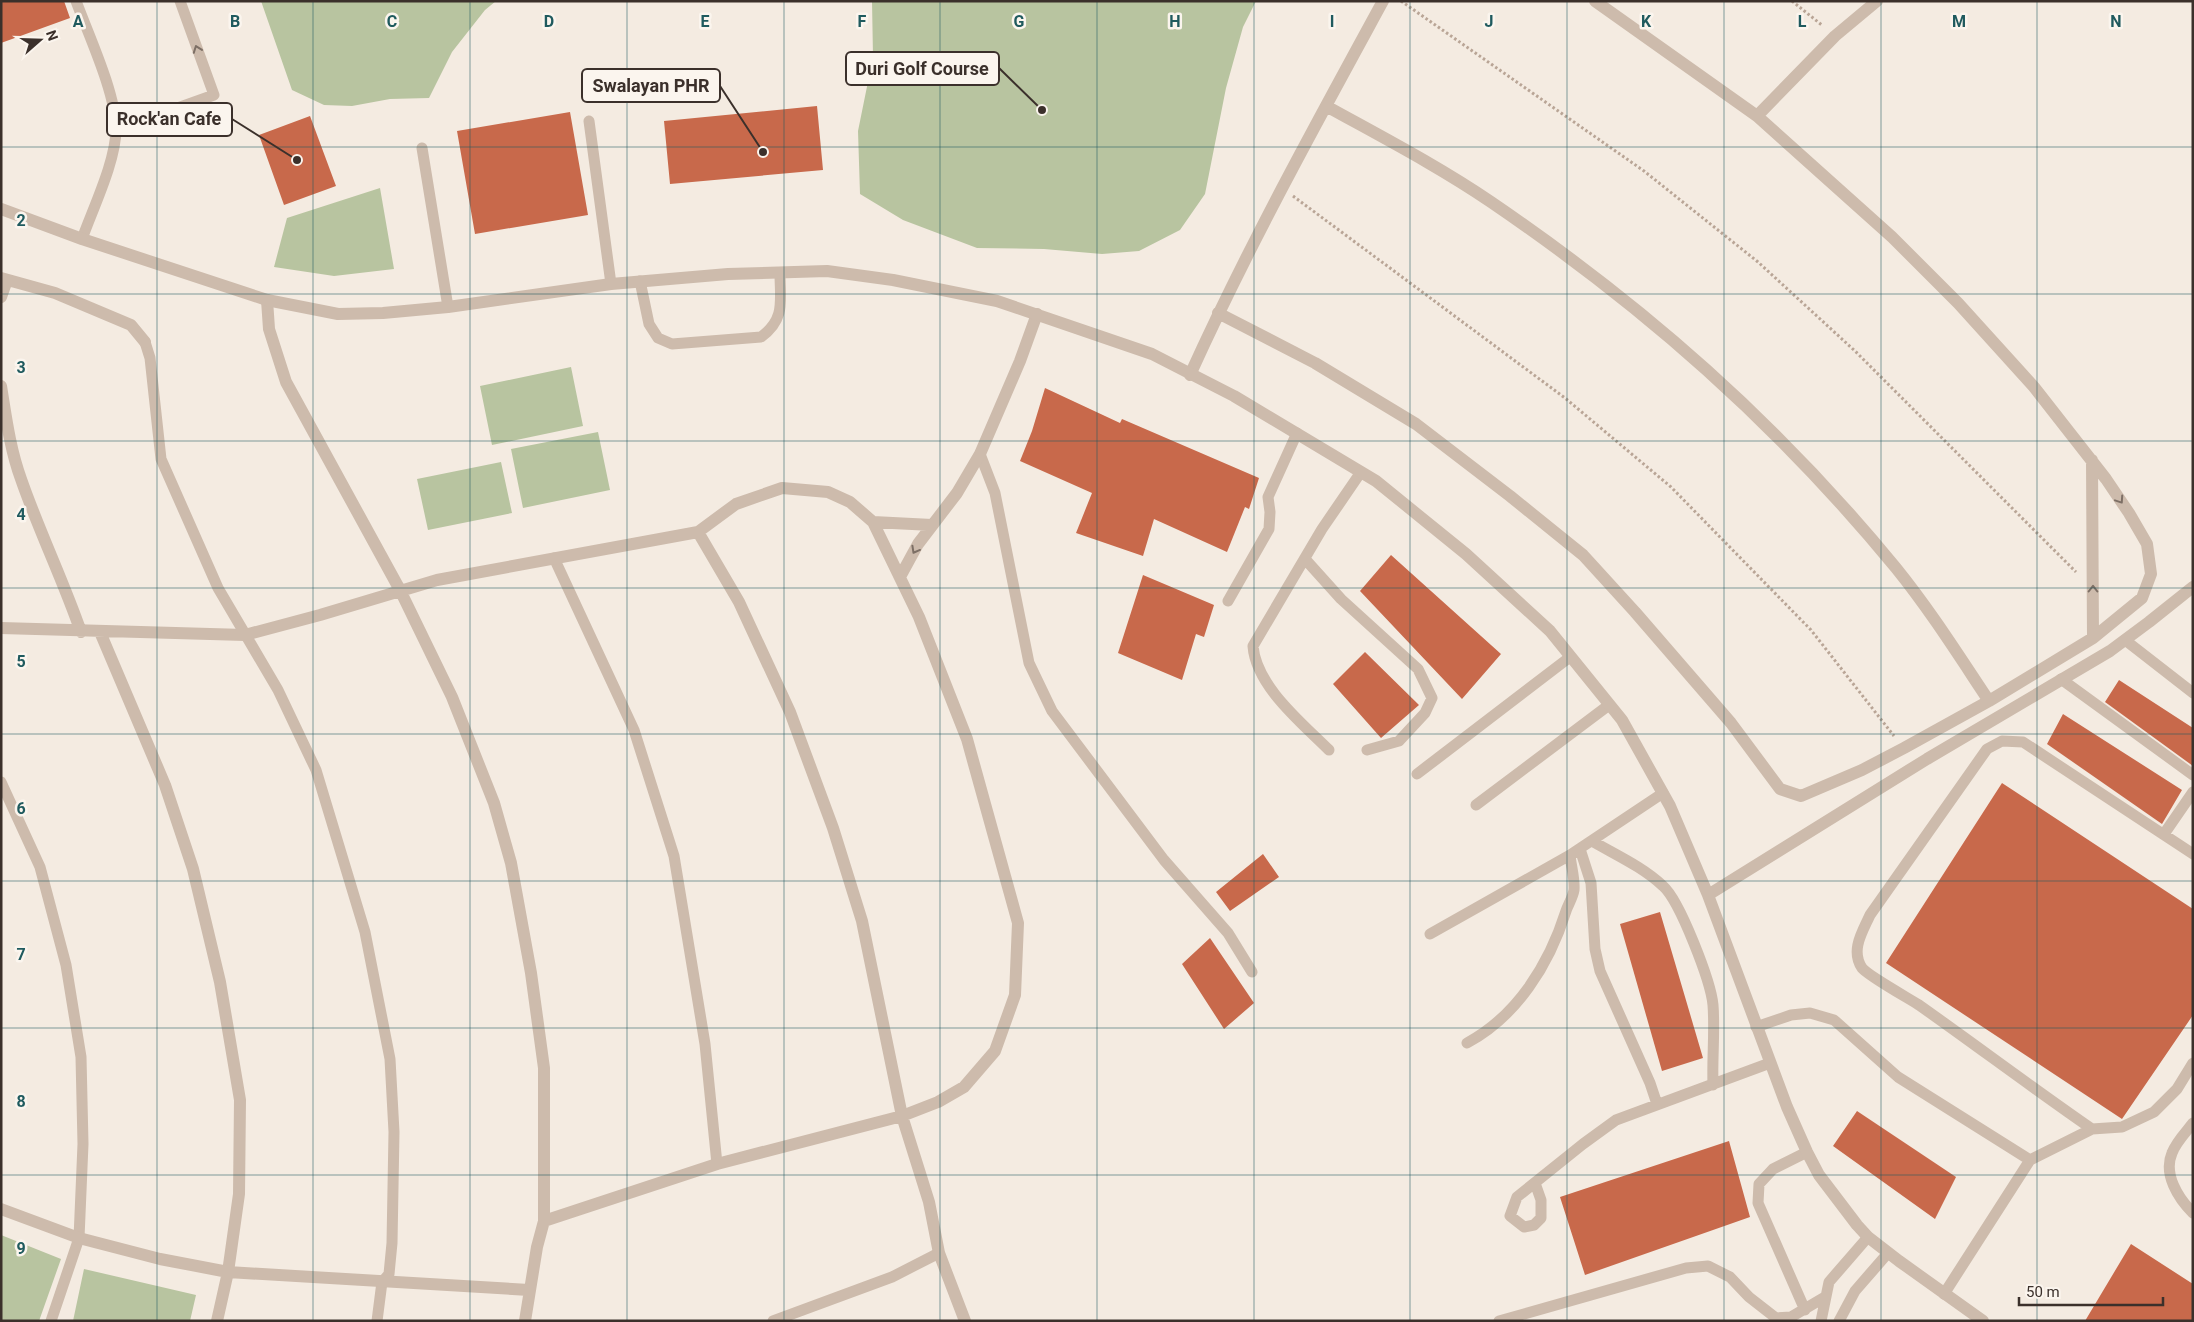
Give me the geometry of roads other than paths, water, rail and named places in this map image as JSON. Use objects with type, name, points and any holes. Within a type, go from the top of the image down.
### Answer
[{"type":"street","points":[[1190,375],[1218,313],[1383,1]]},
{"type":"street","points":[[1218,313],[1315,363],[1416,424],[1583,555],[1732,723],[1780,789],[1801,796],[1862,770],[1989,701],[2093,638],[2142,598],[2151,574],[2147,544],[2129,513],[2092,460],[2034,387],[1958,303],[1892,237],[1756,116],[1594,1]]},
{"type":"street","points":[[1756,116],[1834,36],[1878,1]]},
{"type":"street","points":[[1326,106],[1405,150],[1489,201],[1526,227],[1627,302],[1687,351],[1740,398],[1796,454],[1897,569],[1933,616],[1989,701]]},
{"type":"street","points":[[1,209],[82,239],[267,300],[338,314],[383,313],[448,307],[611,284],[728,274],[827,271],[893,280],[997,301],[1037,314],[1152,354],[1234,396],[1376,481],[1466,554],[1550,631],[1622,720],[1663,793],[1708,895],[1770,1063],[1807,1152],[1820,1175],[1868,1237],[1983,1321]]},
{"type":"street","points":[[1,297],[4,279],[55,293],[131,325],[145,342]]},
{"type":"street","points":[[267,300],[269,329],[286,382],[400,590],[452,697],[494,803],[510,863],[531,973],[544,1068],[544,1221],[525,1321]]},
{"type":"street","points":[[900,577],[918,544],[957,493],[980,454],[1020,361],[1037,314]]},
{"type":"street","points":[[1,386],[9,432],[20,477],[70,599],[81,632]]},
{"type":"street","points":[[2092,460],[2093,638]]},
{"type":"street","points":[[1,628],[81,632],[245,635],[320,616],[437,580],[698,532],[736,504],[782,488],[828,492],[850,502],[873,522],[919,617],[968,740],[1018,923],[1015,995],[995,1051],[964,1087],[938,1102],[902,1116],[717,1164],[544,1221]]},
{"type":"street","points":[[873,522],[932,525]]},
{"type":"street","points":[[698,532],[739,602],[790,712],[833,828],[862,921],[902,1116],[929,1202],[939,1253],[965,1321]]},
{"type":"street","points":[[1708,895],[1927,759],[2125,640],[2193,587]]},
{"type":"street","points":[[100,632],[165,785],[194,869],[220,982],[240,1100],[239,1194],[228,1272],[217,1321]]},
{"type":"street","points":[[1,1209],[79,1238],[160,1259],[228,1272],[530,1290]]},
{"type":"lane","points":[[76,1],[111,97],[116,130],[112,155],[82,239]]},
{"type":"lane","points":[[116,130],[214,95],[180,1]]},
{"type":"lane","points":[[589,121],[611,284]]},
{"type":"lane","points":[[422,148],[448,307]]},
{"type":"lane","points":[[640,281],[649,324],[658,338],[672,344],[761,337],[773,328],[780,313],[780,272]]},
{"type":"lane","points":[[145,342],[150,358],[161,459],[218,588],[278,690],[316,770],[365,932],[390,1059],[394,1132],[392,1243],[389,1274],[382,1282],[377,1321]]},
{"type":"lane","points":[[1228,601],[1269,529],[1270,512],[1268,497],[1297,433]]},
{"type":"lane","points":[[980,454],[995,494],[1029,663],[1052,711],[1164,860],[1228,933],[1252,972]]},
{"type":"lane","points":[[1329,750],[1268,685],[1254,660],[1253,646],[1322,529],[1361,472]]},
{"type":"lane","points":[[554,558],[634,730],[674,856],[705,1044],[717,1164]]},
{"type":"lane","points":[[1304,560],[1341,599],[1418,669],[1432,698],[1425,714],[1399,741],[1367,750]]},
{"type":"lane","points":[[2125,640],[2193,693]]},
{"type":"lane","points":[[1417,774],[1570,657]]},
{"type":"lane","points":[[2061,680],[2193,775]]},
{"type":"lane","points":[[1476,805],[1609,704]]},
{"type":"lane","points":[[2092,1130],[2010,1073],[1918,1004],[1862,968],[1856,951],[1870,915],[1987,749],[2002,741],[2023,742],[2193,854]]},
{"type":"lane","points":[[1,782],[40,867],[69,983],[81,1057],[83,1144],[79,1238],[51,1321]]},
{"type":"lane","points":[[2164,834],[2193,792]]},
{"type":"lane","points":[[1430,934],[1580,849],[1663,793]]},
{"type":"lane","points":[[1592,840],[1640,868],[1664,886],[1691,935],[1713,1003],[1713,1085]]},
{"type":"lane","points":[[1580,849],[1591,883],[1595,949],[1600,971],[1657,1104]]},
{"type":"lane","points":[[1467,1043],[1487,1032],[1513,1006],[1540,972],[1558,936],[1574,890],[1570,855]]},
{"type":"lane","points":[[1756,1027],[1791,1015],[1810,1013],[1834,1020],[1898,1077],[2030,1160]]},
{"type":"lane","points":[[1535,1183],[1577,1148],[1616,1120],[1770,1063]]},
{"type":"lane","points":[[1944,1294],[2030,1160],[2092,1130],[2122,1127],[2154,1112],[2177,1088],[2193,1063]]},
{"type":"lane","points":[[2193,1123],[2172,1151],[2169,1163],[2172,1184],[2193,1213]]},
{"type":"lane","points":[[1805,1310],[1758,1203],[1759,1184],[1773,1169],[1807,1152]]},
{"type":"lane","points":[[1821,1321],[1829,1282],[1868,1237]]},
{"type":"lane","points":[[773,1321],[892,1277],[939,1253]]},
{"type":"lane","points":[[1839,1321],[1855,1291],[1888,1253]]},
{"type":"lane","points":[[1499,1321],[1686,1268],[1708,1266],[1730,1277],[1749,1297],[1776,1318],[1792,1317],[1826,1298]]},
{"type":"place","name":"Duri Golf Course","points":[[1042,110]]},
{"type":"place","name":"Swalayan PHR","points":[[763,152]]},
{"type":"place","name":"Rock'an Cafe","points":[[297,160]]}]
